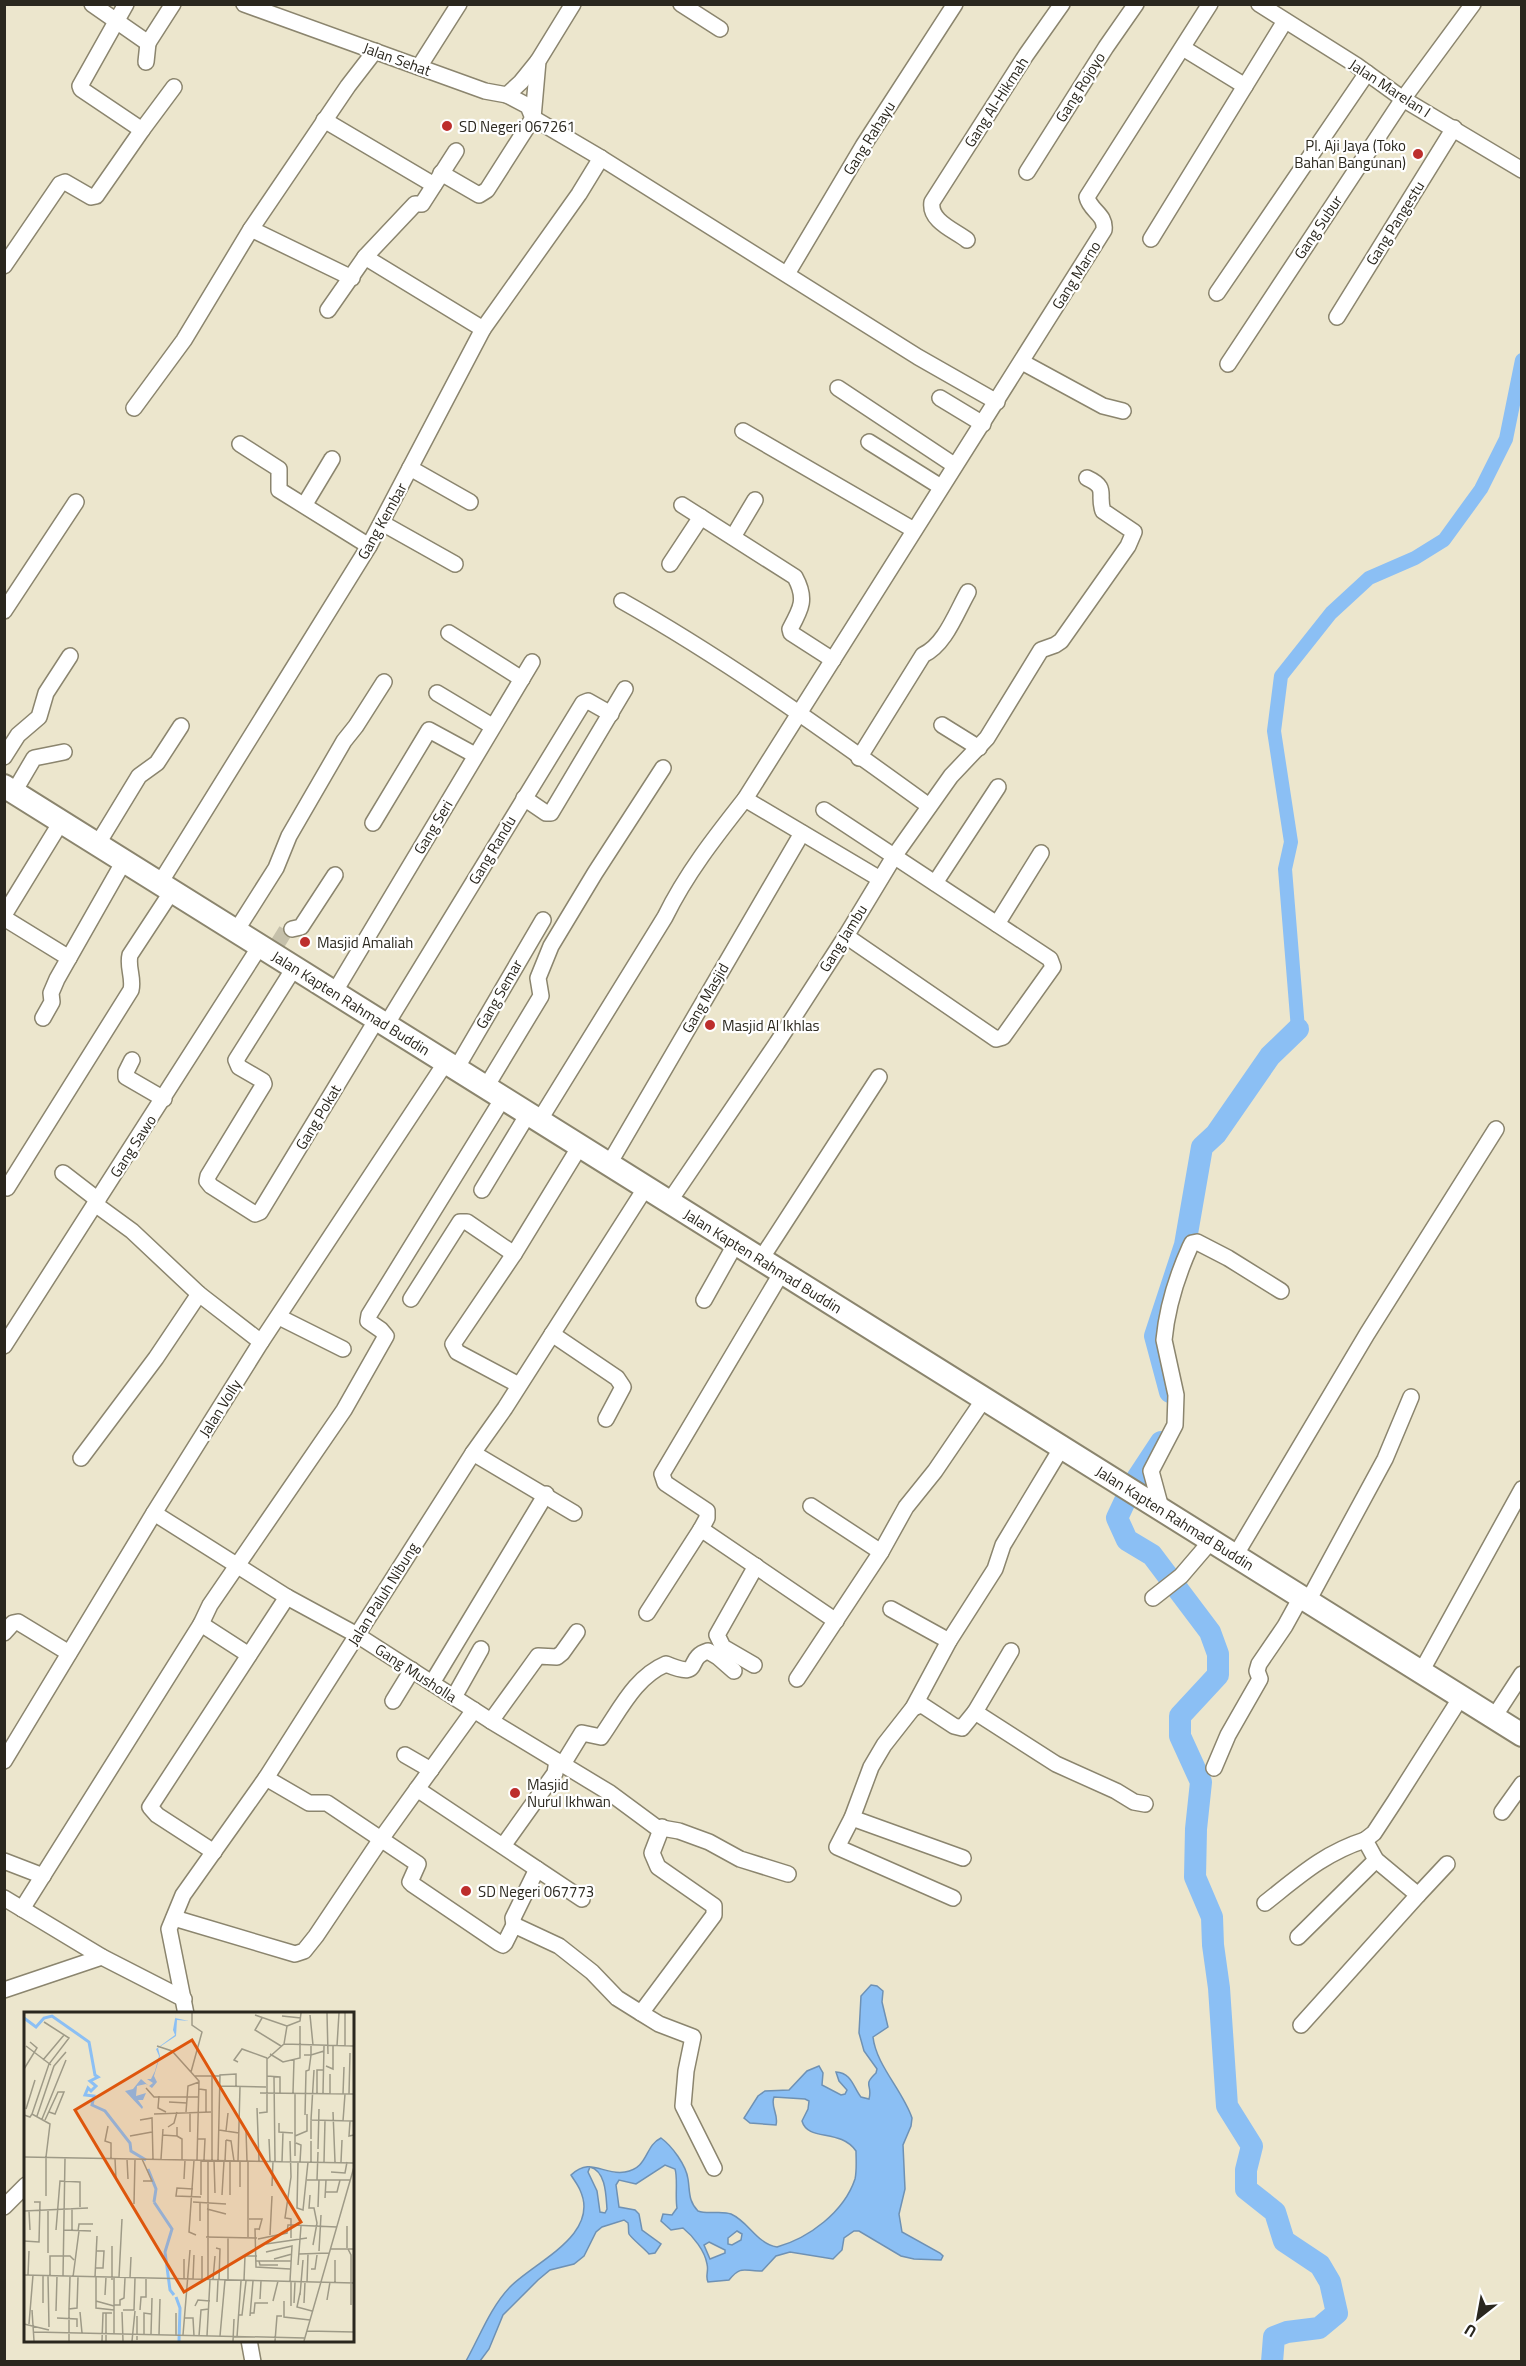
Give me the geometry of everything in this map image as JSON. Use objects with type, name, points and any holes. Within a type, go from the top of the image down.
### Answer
[{"type":"main road","name":"Jalan Kapten Rahmad Buddin","points":[[9,789],[236,931],[270,948],[294,968],[1521,1735]]},
{"type":"street","points":[[92,4],[148,43]]},
{"type":"street","points":[[126,4],[80,86],[81,89],[142,130]]},
{"type":"street","points":[[146,62],[148,43],[173,4]]},
{"type":"street","name":"Jalan Sehat","points":[[244,4],[485,92],[507,95]]},
{"type":"street","points":[[419,67],[459,4]]},
{"type":"street","points":[[573,4],[538,61],[507,95],[528,106],[533,118],[601,158],[918,357],[997,402]]},
{"type":"street","points":[[681,4],[720,29]]},
{"type":"street","name":"Gang Rahayu","points":[[787,274],[863,146],[955,4]]},
{"type":"street","name":"Gang Al-Hikmah","points":[[967,240],[936,218],[932,212],[932,202],[1026,55],[1062,4]]},
{"type":"street","name":"Gang Rojoyo","points":[[1027,172],[1136,4]]},
{"type":"street","name":"Gang Marno","points":[[482,1190],[534,1117],[665,917],[694,865],[745,799],[1104,230],[1104,219],[1089,203],[1087,197],[1210,4]]},
{"type":"street","name":"Jalan Marelan I","points":[[1259,4],[1367,73],[1403,99],[1521,170]]},
{"type":"street","name":"Gang Subur","points":[[1228,364],[1403,99],[1473,4]]},
{"type":"street","points":[[1151,239],[1285,21]]},
{"type":"street","points":[[1183,48],[1245,86]]},
{"type":"street","points":[[134,408],[184,340],[251,229],[324,120],[375,51]]},
{"type":"street","points":[[324,120],[437,179],[475,194],[483,194],[533,118],[538,61]]},
{"type":"street","points":[[1217,293],[1367,73]]},
{"type":"street","points":[[4,266],[60,184],[65,182],[91,197],[96,196],[174,87]]},
{"type":"street","name":"Gang Pangestu","points":[[1337,317],[1454,128]]},
{"type":"street","points":[[328,310],[365,257],[415,204],[422,204],[456,151]]},
{"type":"street","name":"Gang Kembar","points":[[7,1188],[131,990],[133,981],[129,964],[130,955],[166,887],[369,546],[483,329],[579,194],[601,158]]},
{"type":"street","points":[[251,229],[352,278]]},
{"type":"street","points":[[365,257],[483,329]]},
{"type":"street","points":[[1022,362],[1103,406],[1123,411]]},
{"type":"street","points":[[838,388],[954,465]]},
{"type":"street","points":[[940,398],[983,424]]},
{"type":"street","points":[[743,431],[914,530]]},
{"type":"street","points":[[869,442],[941,487]]},
{"type":"street","points":[[240,444],[279,469],[278,489],[369,546]]},
{"type":"street","points":[[305,504],[332,459]]},
{"type":"street","points":[[410,468],[470,502]]},
{"type":"street","name":"Gang Jambu","points":[[669,1202],[846,936],[928,806],[951,776],[979,748],[1041,651],[1061,641],[1133,536],[1132,529],[1103,511],[1102,489],[1096,482],[1087,478]]},
{"type":"street","points":[[733,537],[755,500]]},
{"type":"street","points":[[4,610],[76,502]]},
{"type":"street","points":[[682,505],[795,578],[802,594],[802,607],[790,629],[791,633],[833,660]]},
{"type":"street","points":[[670,564],[701,517]]},
{"type":"street","points":[[382,523],[455,564]]},
{"type":"street","points":[[859,758],[923,655],[933,651],[945,633],[968,592]]},
{"type":"street","points":[[622,601],[800,714],[928,806]]},
{"type":"street","points":[[449,633],[522,679]]},
{"type":"street","points":[[4,757],[18,735],[39,717],[46,693],[70,656]]},
{"type":"street","name":"Gang Seri","points":[[334,993],[532,662]]},
{"type":"street","points":[[236,931],[276,868],[289,836],[344,741],[384,682]]},
{"type":"street","points":[[524,798],[546,813],[551,813],[625,690]]},
{"type":"street","points":[[437,693],[492,726]]},
{"type":"street","name":"Gang Randu","points":[[381,1022],[583,703],[588,701],[611,714]]},
{"type":"street","points":[[942,725],[979,748]]},
{"type":"street","points":[[98,845],[139,776],[156,763],[181,726]]},
{"type":"street","points":[[373,823],[429,730],[475,755]]},
{"type":"street","points":[[9,789],[34,758],[64,752]]},
{"type":"street","points":[[22,1909],[201,1624],[210,1605],[344,1410],[381,1348],[386,1335],[368,1321],[369,1315],[494,1093],[541,996],[538,978],[551,946],[663,768]]},
{"type":"street","points":[[935,883],[998,787]]},
{"type":"street","points":[[745,799],[880,879]]},
{"type":"street","points":[[824,810],[1050,959],[1053,967],[1003,1037],[996,1039],[846,936]]},
{"type":"street","points":[[61,822],[4,917],[69,958]]},
{"type":"street","name":"Gang Masjid","points":[[609,1164],[802,833]]},
{"type":"street","points":[[997,924],[1041,853]]},
{"type":"street","points":[[43,1018],[52,1002],[53,987],[124,861]]},
{"type":"street","points":[[292,929],[301,927],[335,875]]},
{"type":"street","name":"Gang Semar","points":[[451,1065],[543,920]]},
{"type":"street","name":"Gang Sawo","points":[[4,1346],[164,1099],[270,948]]},
{"type":"street","name":"Gang Pokat","points":[[294,968],[236,1060],[238,1067],[263,1081],[264,1084],[207,1178],[211,1186],[255,1214],[258,1214],[381,1022]]},
{"type":"street","points":[[132,1060],[126,1077],[164,1099]]},
{"type":"street","name":"Jalan Volly","points":[[5,1761],[154,1513],[261,1342],[451,1065]]},
{"type":"street","points":[[761,1259],[879,1077]]},
{"type":"street","points":[[1235,1556],[1367,1334],[1496,1129]]},
{"type":"street","points":[[518,1388],[458,1352],[453,1344],[514,1254],[580,1146]]},
{"type":"street","points":[[63,1173],[132,1231],[199,1294],[261,1342]]},
{"type":"street","name":"Jalan Paluh Nibung","points":[[185,2006],[169,1929],[183,1895],[266,1778],[646,1187]]},
{"type":"street","points":[[411,1299],[460,1222],[467,1222],[514,1254]]},
{"type":"street","points":[[1161,1508],[1151,1471],[1174,1429],[1176,1405],[1164,1340],[1170,1306],[1192,1243],[1197,1242],[1228,1258],[1281,1291]]},
{"type":"street","points":[[704,1300],[736,1243]]},
{"type":"street","points":[[647,1613],[707,1518],[707,1511],[665,1483],[662,1474],[782,1272]]},
{"type":"street","points":[[81,1458],[156,1358],[199,1294]]},
{"type":"street","points":[[279,1317],[343,1349]]},
{"type":"street","points":[[552,1334],[617,1378],[623,1387],[606,1419]]},
{"type":"street","points":[[1214,1768],[1228,1735],[1260,1679],[1257,1671],[1259,1664],[1304,1599],[1385,1459],[1411,1396]]},
{"type":"street","points":[[797,1679],[881,1552],[906,1507],[935,1471],[984,1399]]},
{"type":"street","points":[[953,1898],[837,1847],[884,1745],[912,1708],[949,1641],[986,1585],[995,1569],[1003,1545],[1062,1447]]},
{"type":"street","points":[[473,1453],[546,1494],[574,1513]]},
{"type":"street","points":[[1421,1672],[1521,1489]]},
{"type":"street","points":[[432,1683],[546,1494]]},
{"type":"street","points":[[811,1506],[881,1552]]},
{"type":"street","name":"Gang Musholla","points":[[154,1513],[287,1597],[357,1635],[491,1721],[610,1793],[654,1824]]},
{"type":"street","points":[[701,1529],[836,1621]]},
{"type":"street","points":[[1154,1598],[1167,1585],[1181,1576],[1211,1541]]},
{"type":"street","points":[[754,1665],[723,1647],[717,1635],[756,1566]]},
{"type":"street","points":[[214,1852],[152,1812],[150,1807],[287,1597]]},
{"type":"street","points":[[891,1609],[949,1641]]},
{"type":"street","points":[[4,1633],[13,1623],[18,1622],[69,1653]]},
{"type":"street","points":[[201,1624],[249,1655]]},
{"type":"street","points":[[491,1721],[538,1656],[556,1657],[562,1653],[577,1632]]},
{"type":"street","points":[[454,1697],[481,1649]]},
{"type":"street","points":[[503,1846],[582,1733],[601,1737],[640,1680],[654,1669],[666,1664],[684,1671],[688,1670],[703,1653],[708,1652],[718,1657],[734,1671]]},
{"type":"street","points":[[912,1708],[922,1705],[954,1726],[962,1728],[975,1712],[1011,1652]]},
{"type":"street","points":[[393,1701],[412,1670]]},
{"type":"street","points":[[1494,1717],[1521,1674]]},
{"type":"street","points":[[1265,1903],[1299,1875],[1326,1857],[1342,1847],[1365,1840],[1374,1833],[1461,1697]]},
{"type":"street","points":[[174,1918],[295,1954],[304,1951],[474,1710]]},
{"type":"street","points":[[975,1712],[1056,1764],[1116,1791],[1134,1802],[1145,1803]]},
{"type":"street","points":[[405,1755],[430,1770]]},
{"type":"street","points":[[266,1778],[309,1803],[327,1803],[418,1864],[410,1882],[412,1884],[502,1945],[514,1924],[513,1918],[537,1869]]},
{"type":"street","points":[[1502,1812],[1521,1784]]},
{"type":"street","points":[[417,1789],[582,1899]]},
{"type":"street","points":[[852,1818],[963,1858]]},
{"type":"street","points":[[640,2013],[715,1911],[714,1906],[658,1866],[652,1853],[654,1824],[709,1842],[760,1866],[784,1873]]},
{"type":"street","points":[[1365,1840],[1376,1860],[1418,1895]]},
{"type":"street","points":[[1298,1937],[1376,1860]]},
{"type":"street","points":[[4,1861],[43,1876]]},
{"type":"street","points":[[1301,2025],[1447,1864]]},
{"type":"street","points":[[4,1898],[185,2006]]},
{"type":"street","points":[[514,1924],[559,1946],[592,1972],[617,1998],[640,2013],[659,2024],[693,2037],[686,2071],[683,2106],[714,2168]]},
{"type":"street","points":[[4,1990],[102,1957]]},
{"type":"street","points":[[4,2208],[24,2187]]},
{"type":"street","points":[[249,2342],[253,2361]]},
{"type":"water","points":[[871,1985],[883,1991],[882,2002],[888,2027],[873,2037],[875,2047],[912,2118],[903,2145],[905,2189],[899,2214],[902,2232],[940,2253],[943,2256],[941,2260],[901,2256],[859,2231],[854,2231],[844,2238],[842,2250],[833,2259],[790,2252],[776,2256],[762,2271],[741,2270],[729,2280],[708,2282],[706,2259],[694,2239],[683,2228],[671,2230],[661,2221],[663,2214],[672,2215],[677,2208],[675,2169],[665,2165],[636,2184],[619,2180],[616,2185],[619,2207],[635,2210],[639,2214],[642,2230],[661,2244],[655,2253],[649,2254],[632,2238],[629,2234],[628,2223],[624,2220],[602,2227],[596,2232],[584,2256],[574,2264],[550,2270],[503,2315],[489,2349],[480,2361],[466,2361],[503,2295],[562,2246],[581,2221],[584,2206],[580,2190],[571,2175],[585,2167],[591,2167],[617,2172],[633,2170],[661,2138],[681,2162],[688,2179],[691,2200],[698,2211],[731,2214],[763,2241],[777,2247],[813,2230],[834,2213],[850,2191],[855,2179],[856,2151],[842,2140],[818,2134],[805,2127],[802,2121],[809,2101],[774,2097],[776,2125],[750,2123],[744,2118],[758,2096],[765,2091],[789,2090],[807,2071],[819,2066],[823,2073],[822,2085],[841,2095],[845,2094],[847,2090],[839,2081],[836,2072],[841,2073],[849,2078],[861,2097],[869,2099],[869,2083],[877,2069],[864,2051],[859,2033],[861,1996]],"holes":[[[590,2167],[599,2173],[604,2185],[607,2209],[605,2213],[600,2212],[597,2191],[588,2172]],[[737,2231],[742,2234],[741,2240],[732,2245],[728,2244],[728,2238]],[[709,2242],[725,2250],[725,2253],[710,2259],[704,2245]]]},
{"type":"waterway","points":[[1298,1029],[1285,869],[1291,842],[1274,731],[1281,676],[1331,613],[1369,578],[1415,558],[1444,540],[1481,489],[1506,439],[1522,360]]},
{"type":"waterway","points":[[1170,1392],[1155,1336],[1185,1245],[1202,1147],[1216,1134],[1270,1056],[1298,1029]]},
{"type":"waterway","points":[[1161,1442],[1132,1486],[1117,1518],[1127,1540],[1152,1555],[1210,1632],[1218,1654],[1218,1675],[1180,1716],[1180,1736],[1201,1782],[1196,1829],[1195,1877],[1212,1917],[1227,2106],[1252,2146],[1246,2170],[1246,2189],[1275,2212],[1284,2241],[1320,2265],[1330,2282],[1337,2313],[1319,2328],[1287,2332],[1274,2337],[1272,2362]]},
{"type":"tunnel","points":[[278,943],[286,930],[292,929]]},
{"type":"place","name":"SD Negeri 067261","points":[[447,126]]},
{"type":"place","name":"Pl. Aji Jaya (Toko Bahan Bangunan)","points":[[1418,154]]},
{"type":"place","name":"Masjid Amaliah","points":[[305,942]]},
{"type":"place","name":"Masjid Al Ikhlas","points":[[710,1025]]},
{"type":"place","name":"Masjid Nurul Ikhwan","points":[[515,1793]]},
{"type":"place","name":"SD Negeri 067773","points":[[466,1891]]}]
